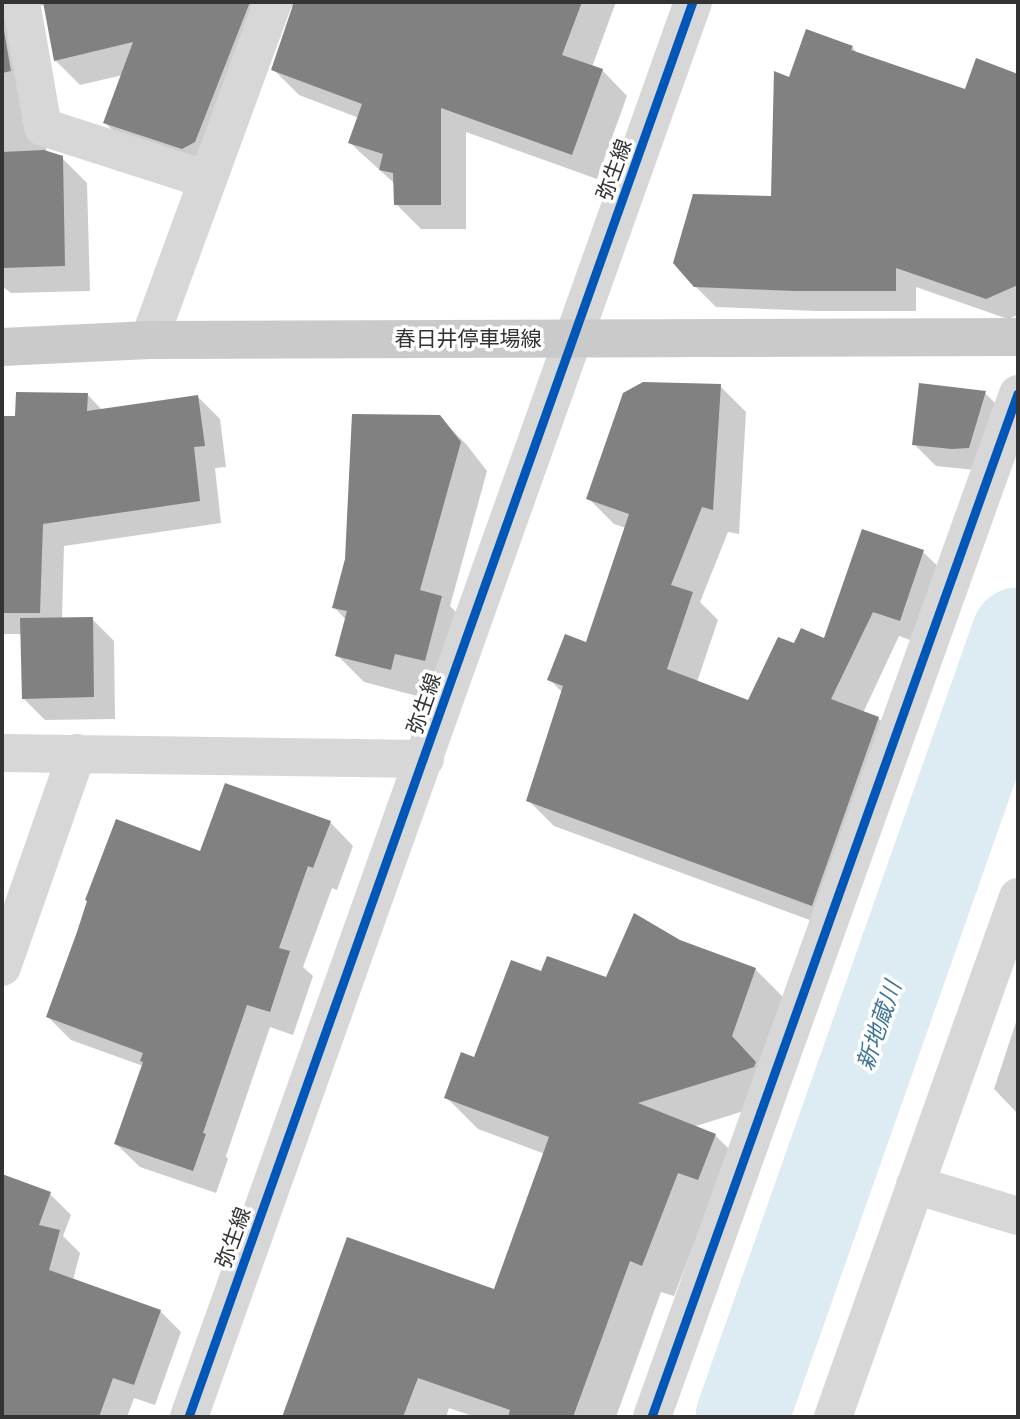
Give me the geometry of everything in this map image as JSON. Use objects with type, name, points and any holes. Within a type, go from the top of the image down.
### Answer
[{"type":"main road","name":"春日井停車場線","points":[[2,348],[149,340],[1018,337]]},
{"type":"street","points":[[21,2],[43,127],[208,180]]},
{"type":"street","points":[[149,340],[273,2]]},
{"type":"street","name":"弥生線","points":[[189,1417],[693,2]]},
{"type":"street","points":[[652,1417],[1018,394]]},
{"type":"street","points":[[2,753],[425,759]]},
{"type":"street","points":[[2,967],[77,753]]},
{"type":"street","points":[[833,1417],[1018,897]]},
{"type":"street","points":[[915,1185],[1018,1216]]},
{"type":"building","points":[[43,2],[250,2],[195,142],[182,149],[103,123],[133,42],[54,61]]},
{"type":"building","points":[[294,2],[582,2],[562,55],[603,69],[572,155],[441,108],[441,205],[394,205],[393,173],[379,170],[383,154],[348,143],[362,104],[271,70]]},
{"type":"building","points":[[2,19],[11,71],[2,73]]},
{"type":"building","points":[[806,29],[853,46],[851,50],[965,89],[976,58],[1018,74],[1018,285],[986,299],[896,268],[896,291],[694,287],[673,263],[693,194],[771,196],[774,71],[789,77]]},
{"type":"building","points":[[44,150],[63,156],[65,266],[2,268],[2,152]]},
{"type":"building","points":[[643,382],[721,384],[713,510],[702,507],[671,585],[693,592],[667,669],[748,700],[778,637],[794,643],[801,628],[824,638],[862,529],[924,550],[900,621],[873,612],[831,699],[879,717],[812,906],[526,801],[563,686],[547,680],[565,634],[586,642],[629,514],[586,499],[623,393]]},
{"type":"building","points":[[919,383],[986,391],[969,448],[912,445]]},
{"type":"building","points":[[16,392],[88,393],[87,411],[198,395],[205,446],[194,447],[200,501],[43,524],[40,613],[2,613],[2,416],[15,416]]},
{"type":"building","points":[[352,414],[440,415],[461,442],[420,590],[442,596],[425,661],[395,654],[391,670],[335,656],[347,611],[332,608],[345,559]]},
{"type":"building","points":[[93,617],[94,697],[22,699],[20,618]]},
{"type":"building","points":[[225,783],[331,821],[313,868],[308,866],[279,948],[290,951],[270,1012],[247,1005],[203,1133],[206,1134],[193,1171],[114,1144],[143,1062],[140,1061],[143,1053],[46,1017],[77,932],[87,901],[85,900],[116,819],[200,851]]},
{"type":"building","points":[[634,913],[680,940],[756,968],[732,1036],[756,1062],[754,1067],[638,1103],[716,1134],[698,1180],[678,1173],[642,1266],[630,1261],[573,1417],[508,1417],[510,1410],[418,1378],[403,1417],[282,1417],[347,1237],[494,1289],[549,1137],[444,1098],[461,1052],[474,1057],[511,960],[541,971],[547,956],[606,977]]},
{"type":"building","points":[[2,1174],[51,1192],[39,1225],[60,1230],[49,1270],[161,1310],[134,1385],[113,1378],[99,1417],[2,1417]]},
{"type":"waterway","name":"新地蔵川","points":[[742,1417],[1018,634]]},
{"type":"cycle path","points":[[189,1417],[693,2]]},
{"type":"cycle path","points":[[652,1417],[1018,394]]}]
